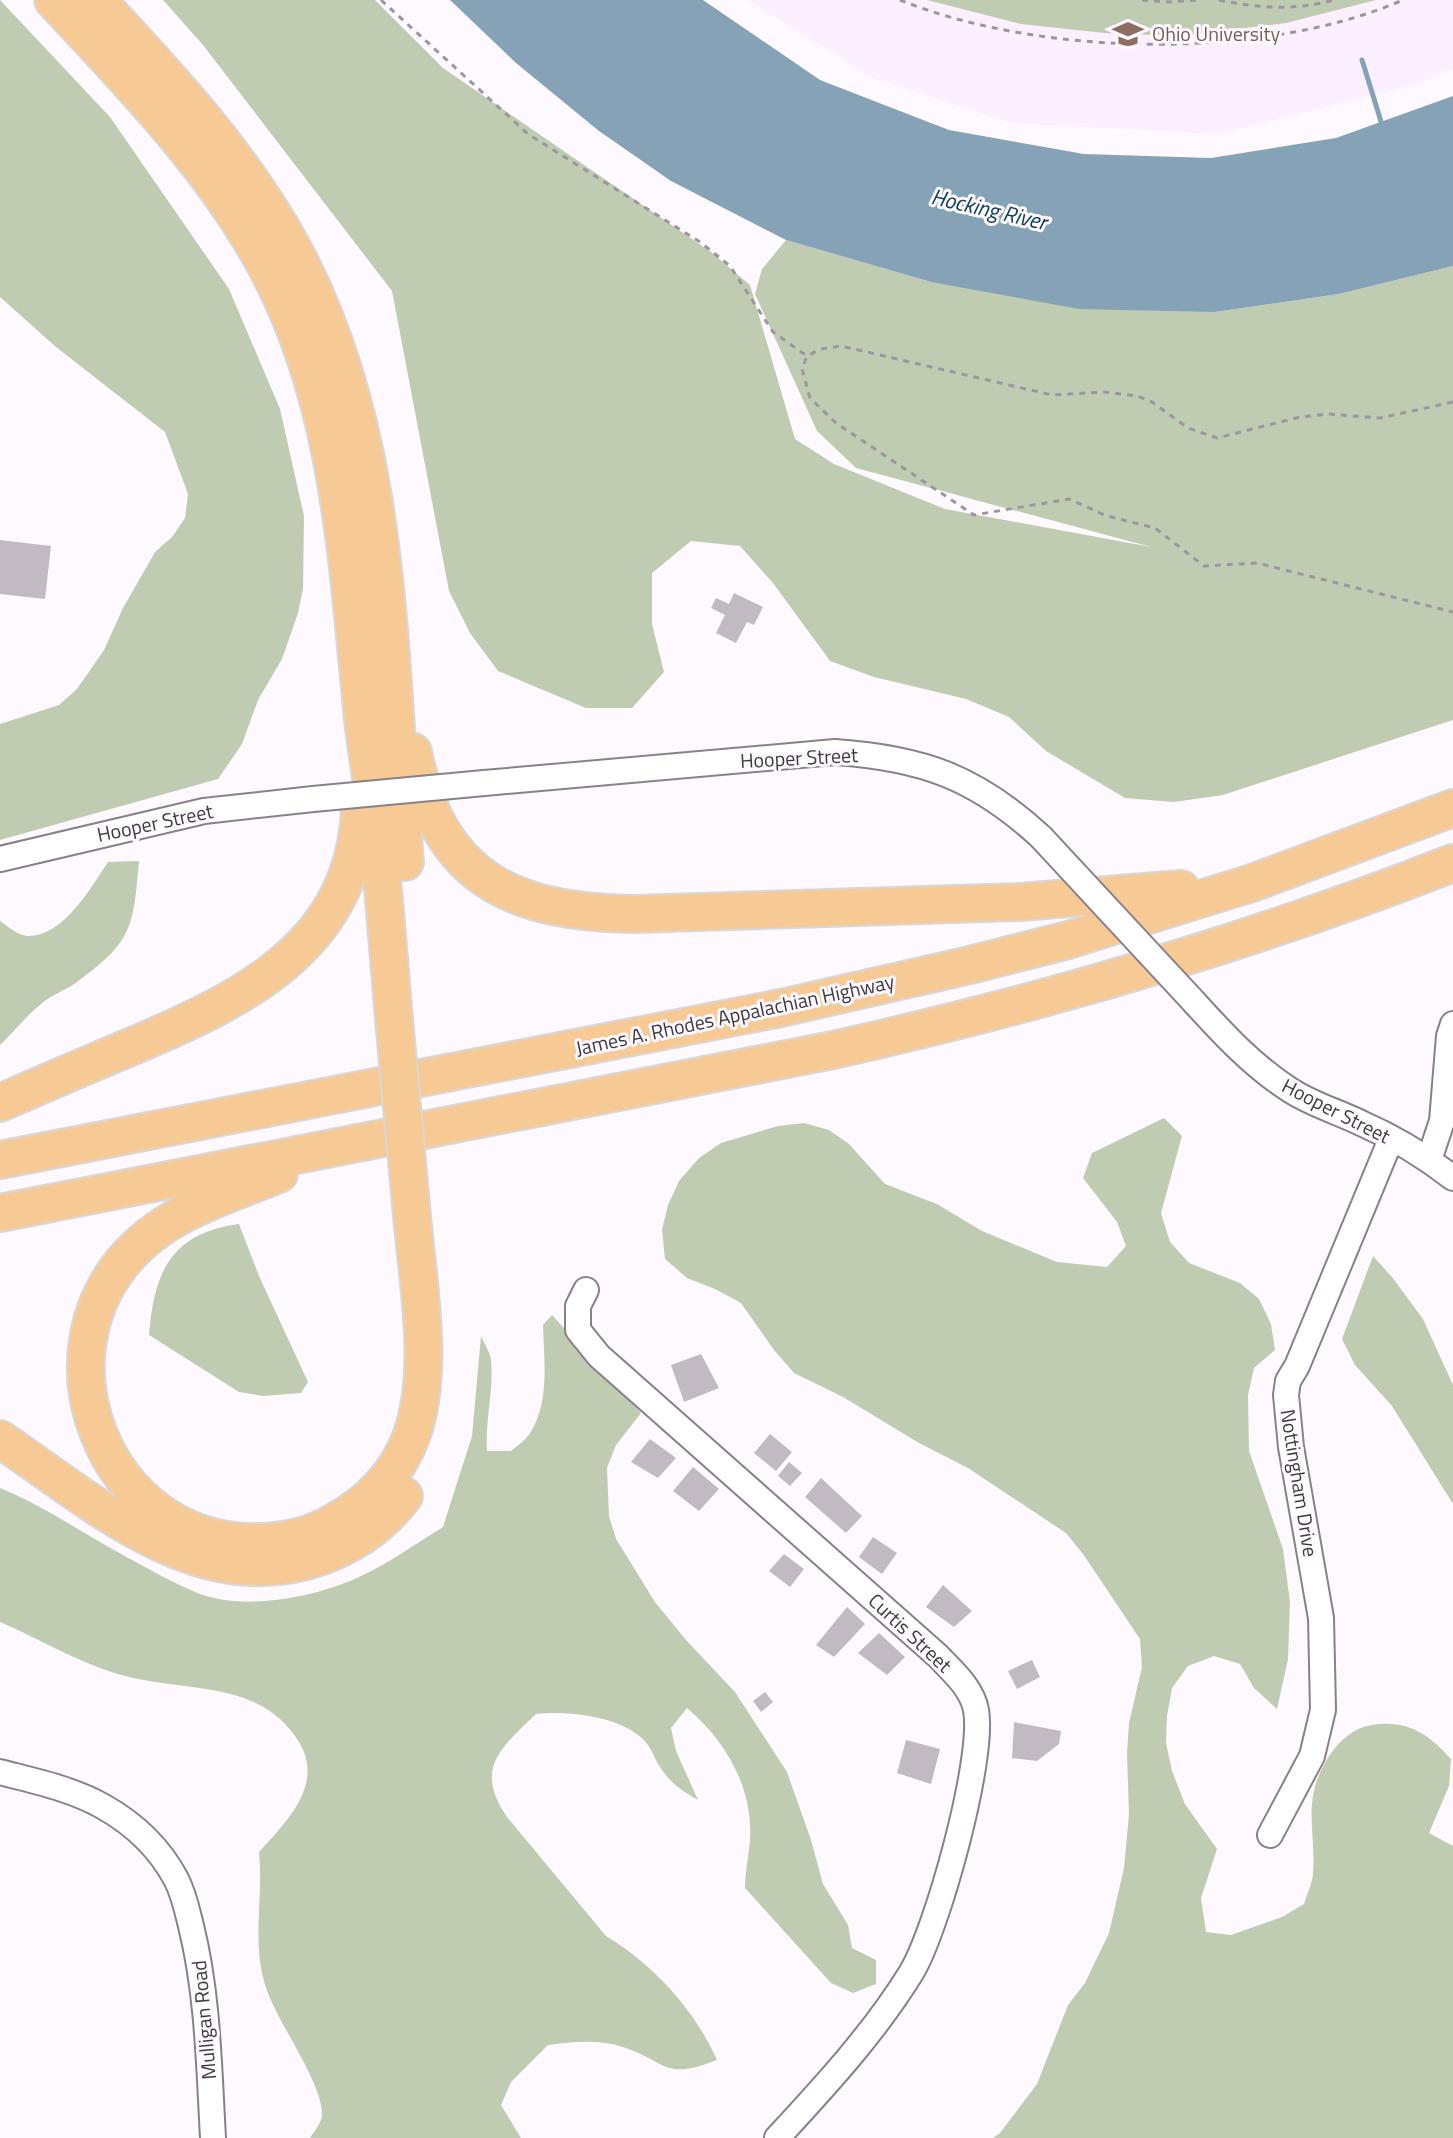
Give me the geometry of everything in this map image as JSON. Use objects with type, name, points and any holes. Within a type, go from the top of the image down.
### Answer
[{"type":"highway","points":[[0,1439],[125,1524],[164,1546],[200,1560],[239,1568],[272,1568],[308,1561],[339,1550],[369,1532],[397,1506],[417,1480],[434,1447],[447,1377],[447,1343],[424,1214],[406,1017],[363,721],[339,497],[326,429],[309,368],[287,309],[262,258],[190,152],[53,0]]},
{"type":"highway","points":[[97,0],[215,131],[276,221],[317,298],[342,359],[360,427],[372,495],[390,637],[406,1017]]},
{"type":"highway","points":[[390,637],[418,774],[427,803],[442,833],[466,862],[493,884],[521,899],[550,908],[588,914],[635,914],[956,905],[1252,883]]},
{"type":"highway","points":[[0,1103],[204,1016],[266,979],[297,952],[334,901],[356,846],[360,819],[363,721]]},
{"type":"highway","name":"James A. Rhodes Appalachian Highway","points":[[0,1160],[876,987],[1068,940],[1252,883],[1453,808]]},
{"type":"highway","points":[[0,1213],[833,1050],[1012,1008],[1119,978],[1307,918],[1453,863]]},
{"type":"highway","points":[[354,1143],[192,1210],[164,1225],[139,1245],[118,1269],[103,1294],[92,1321],[86,1353],[91,1416],[100,1443],[120,1475],[146,1503],[175,1523],[208,1536],[241,1543],[272,1542],[301,1537],[328,1526],[356,1510],[379,1489],[411,1438],[419,1408],[424,1214]]},
{"type":"street","name":"Hooper Street","points":[[0,859],[204,811],[313,799],[835,752],[912,762],[986,793],[1015,813],[1261,1070],[1292,1092],[1364,1124],[1429,1160],[1453,1178]]},
{"type":"street","points":[[1429,1160],[1442,1121],[1449,1036],[1453,1024]]},
{"type":"street","name":"Nottingham Drive","points":[[1270,1835],[1312,1756],[1323,1710],[1321,1618],[1291,1447],[1286,1395],[1288,1381],[1315,1324],[1391,1139]]},
{"type":"street","name":"Curtis Street","points":[[586,1290],[578,1306],[578,1330],[599,1356],[938,1656],[965,1685],[976,1706],[978,1740],[962,1821],[920,1956],[896,1995],[834,2077],[777,2138]]},
{"type":"street","name":"Mulligan Road","points":[[0,1772],[104,1806],[152,1843],[176,1878],[200,1963],[213,2138]]},
{"type":"path","points":[[381,0],[528,134],[700,242],[730,266],[773,332],[807,356]]},
{"type":"path","points":[[900,0],[927,11],[1017,32],[1057,38],[1186,44],[1251,39],[1323,25],[1403,0]]},
{"type":"path","points":[[1142,0],[1198,0]]},
{"type":"path","points":[[1219,0],[1253,7],[1287,8],[1334,0]]},
{"type":"path","points":[[1453,402],[1380,418],[1328,414],[1300,417],[1217,438],[1188,428],[1152,402],[1122,393],[1052,395],[841,346],[821,349],[807,356],[802,369],[810,398],[827,415],[974,515],[1069,499],[1107,516],[1155,528],[1204,566],[1257,563],[1453,612]]},
{"type":"shaded area","name":"Ohio University","points":[[748,0],[1453,0],[1453,68],[1415,85],[1218,134],[1012,123],[873,78]]},
{"type":"green space","points":[[0,0],[110,117],[229,289],[280,409],[304,516],[303,589],[298,613],[282,659],[258,700],[242,744],[218,779],[0,840],[0,724],[59,705],[77,689],[104,650],[123,608],[155,552],[172,537],[185,518],[188,494],[165,432],[56,347],[0,297]]},
{"type":"green space","points":[[163,0],[375,0],[443,68],[711,252],[750,285],[795,439],[834,464],[945,509],[1151,547],[856,468],[817,431],[755,294],[762,269],[786,240],[931,282],[1215,312],[1339,294],[1453,266],[1453,720],[1223,795],[1174,802],[1125,798],[1046,751],[1009,717],[966,699],[874,677],[830,661],[773,583],[740,546],[691,541],[652,573],[652,624],[664,672],[632,708],[586,708],[498,671],[470,633],[449,591],[392,291],[203,45]]},
{"type":"green space","points":[[927,0],[1376,0],[1286,23],[1181,36],[1104,33],[1021,24]]},
{"type":"green space","points":[[139,861],[132,918],[120,943],[95,968],[29,1014],[0,1045],[0,921],[27,936],[52,929],[74,910],[108,862]]},
{"type":"green space","points":[[1164,1118],[1182,1136],[1161,1213],[1170,1242],[1189,1263],[1240,1283],[1259,1299],[1271,1324],[1275,1350],[1254,1368],[1248,1395],[1249,1451],[1283,1549],[1290,1602],[1288,1659],[1277,1709],[1254,1688],[1240,1664],[1214,1656],[1188,1666],[1172,1688],[1166,1743],[1172,1771],[1185,1804],[1217,1849],[1201,1898],[1206,1932],[1231,1935],[1282,1917],[1304,1904],[1313,1874],[1312,1800],[1315,1786],[1329,1756],[1348,1736],[1365,1727],[1396,1724],[1416,1730],[1434,1742],[1451,1759],[1449,1786],[1429,1833],[1453,1846],[1453,2138],[993,2138],[1037,2084],[1068,2005],[1085,1983],[1109,1933],[1124,1868],[1129,1814],[1129,1723],[1142,1667],[1140,1639],[1066,1533],[968,1468],[919,1443],[843,1397],[794,1373],[741,1303],[687,1278],[665,1259],[662,1230],[668,1205],[679,1181],[699,1158],[721,1143],[778,1126],[804,1123],[829,1130],[849,1144],[885,1184],[937,1204],[982,1231],[1057,1262],[1107,1267],[1126,1246],[1117,1222],[1083,1178],[1092,1153]]},
{"type":"green space","points":[[239,1224],[259,1276],[308,1382],[301,1393],[263,1396],[239,1392],[149,1335],[156,1292],[170,1259],[197,1236]]},
{"type":"green space","points":[[1373,1256],[1423,1319],[1453,1385],[1453,1504],[1392,1406],[1355,1365],[1342,1339]]},
{"type":"green space","points":[[552,1315],[641,1413],[616,1445],[607,1468],[609,1516],[616,1539],[655,1602],[735,1692],[787,1772],[823,1884],[848,1925],[852,1948],[876,1960],[876,1984],[853,1993],[831,1983],[745,1888],[750,1839],[747,1801],[734,1766],[724,1750],[687,1708],[671,1728],[676,1751],[698,1800],[672,1782],[648,1745],[627,1728],[581,1715],[536,1714],[502,1749],[496,1760],[492,1772],[497,1800],[507,1817],[606,1936],[656,1974],[685,2006],[717,2060],[675,2069],[614,2044],[586,2042],[548,2045],[511,2082],[501,2105],[521,2138],[310,2138],[322,2116],[321,2104],[310,2074],[270,1998],[260,1962],[259,1944],[259,1852],[290,1815],[305,1788],[308,1773],[299,1742],[284,1722],[266,1708],[245,1699],[223,1692],[153,1682],[112,1672],[79,1660],[0,1622],[0,1488],[166,1578],[210,1597],[265,1601],[325,1590],[370,1572],[443,1527],[472,1436],[481,1336],[492,1371],[487,1451],[511,1451],[528,1436],[541,1408],[545,1366],[543,1325]]},
{"type":"water","name":"Hocking River","points":[[450,0],[703,0],[820,80],[949,130],[1084,154],[1211,158],[1336,138],[1453,96],[1453,266],[1339,294],[1215,312],[1079,309],[931,282],[786,240],[671,181],[599,131],[516,63]]},
{"type":"building","points":[[0,540],[51,546],[45,599],[0,594]]},
{"type":"building","points":[[734,593],[763,607],[754,625],[747,622],[736,643],[716,633],[725,615],[711,608],[716,598],[729,604]]},
{"type":"building","points":[[701,1354],[719,1388],[684,1402],[671,1365]]},
{"type":"building","points":[[770,1434],[792,1452],[776,1471],[754,1453]]},
{"type":"building","points":[[650,1439],[676,1458],[658,1478],[631,1462]]},
{"type":"building","points":[[789,1462],[802,1473],[790,1486],[778,1476]]},
{"type":"building","points":[[693,1467],[719,1489],[699,1511],[673,1491]]},
{"type":"building","points":[[821,1478],[862,1516],[846,1533],[805,1497]]},
{"type":"building","points":[[873,1537],[897,1553],[882,1574],[859,1557]]},
{"type":"building","points":[[784,1554],[804,1569],[790,1587],[769,1571]]},
{"type":"building","points":[[943,1585],[972,1611],[954,1627],[926,1607]]},
{"type":"building","points":[[847,1607],[865,1624],[834,1657],[816,1645]]},
{"type":"building","points":[[879,1633],[905,1657],[887,1675],[858,1653]]},
{"type":"building","points":[[1032,1660],[1040,1677],[1017,1689],[1008,1671]]},
{"type":"building","points":[[765,1692],[773,1702],[761,1712],[753,1701]]},
{"type":"building","points":[[1014,1722],[1061,1731],[1059,1744],[1037,1761],[1012,1758]]},
{"type":"building","points":[[906,1740],[940,1749],[931,1784],[897,1773]]},
{"type":"waterway","points":[[1362,60],[1383,128]]},
{"type":"place","name":"Ohio University","points":[[1128,34]]}]
